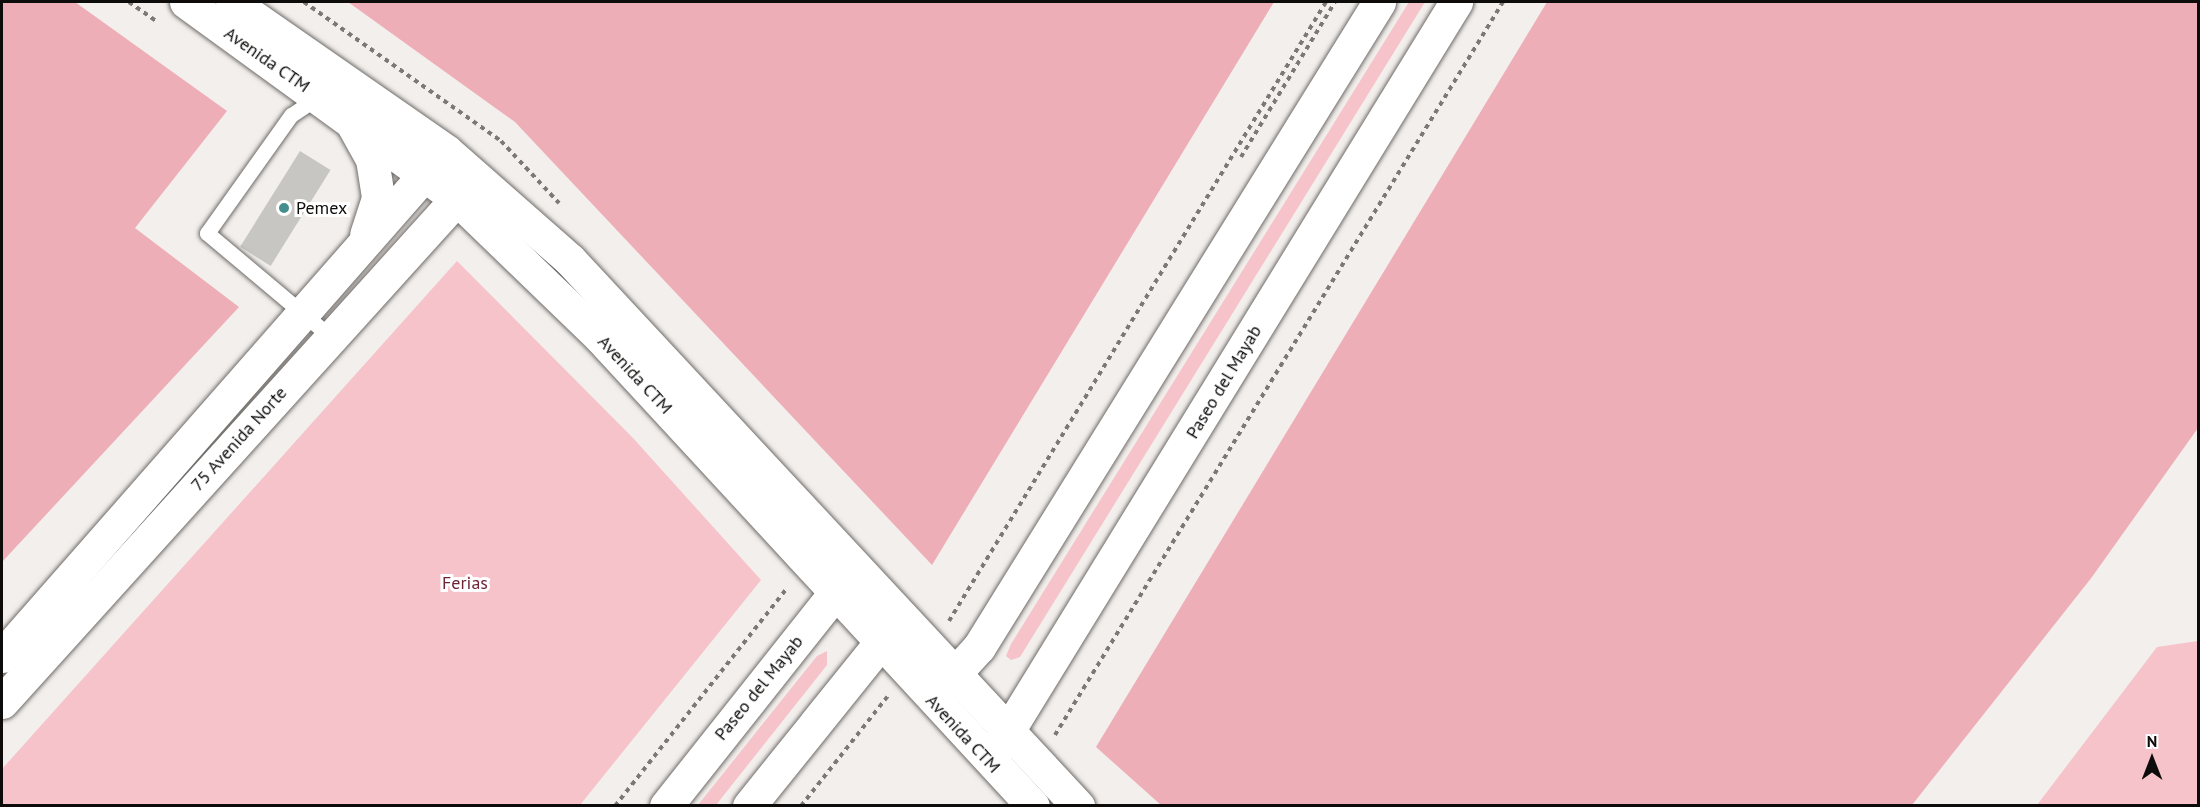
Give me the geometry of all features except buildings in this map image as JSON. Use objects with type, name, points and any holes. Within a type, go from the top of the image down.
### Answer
[{"type":"main road","name":"Avenida CTM","points":[[186,2],[326,84],[435,162],[467,188],[570,260],[665,358],[844,582],[878,644],[1033,806]]},
{"type":"main road","name":"Avenida CTM","points":[[232,2],[326,84],[351,121],[435,162]]},
{"type":"main road","points":[[931,700],[979,647],[1379,2]]},
{"type":"main road","name":"Paseo del Mayab","points":[[988,761],[1009,732],[1455,2]]},
{"type":"main road","points":[[351,121],[372,159],[378,198],[364,241]]},
{"type":"main road","name":"75 Avenida Norte","points":[[2,656],[435,162]]},
{"type":"main road","name":"Avenida CTM","points":[[467,188],[807,564],[844,582],[900,619],[1078,806]]},
{"type":"main road","name":"75 Avenida Norte","points":[[2,702],[467,188]]},
{"type":"main road","name":"Paseo del Mayab","points":[[666,806],[844,582]]},
{"type":"main road","points":[[749,806],[900,619]]},
{"type":"lane","points":[[326,84],[291,115],[207,233],[331,337]]},
{"type":"path","points":[[948,621],[1326,2]]},
{"type":"path","points":[[1069,710],[1503,2]]},
{"type":"path","points":[[615,806],[807,564]]},
{"type":"path","points":[[801,806],[890,693]]},
{"type":"green space","points":[[1409,2],[1425,2],[1020,657],[1011,660],[1006,656],[1011,644]]},
{"type":"green space","name":"Ferias","points":[[457,261],[633,438],[761,580],[580,805],[2,805],[2,769]]},
{"type":"green space","points":[[2198,641],[2198,805],[2037,805],[2157,647]]},
{"type":"green space","points":[[827,651],[827,665],[716,805],[698,805],[817,656]]},
{"type":"shaded area","points":[[2,2],[75,2],[227,111],[135,228],[239,307],[2,562]]},
{"type":"shaded area","points":[[348,2],[1274,2],[932,565],[515,122]]},
{"type":"shaded area","points":[[1547,2],[2198,2],[2198,428],[2092,577],[1912,805],[1161,805],[1096,747]]},
{"type":"place","name":"Pemex","points":[[284,208]]}]
